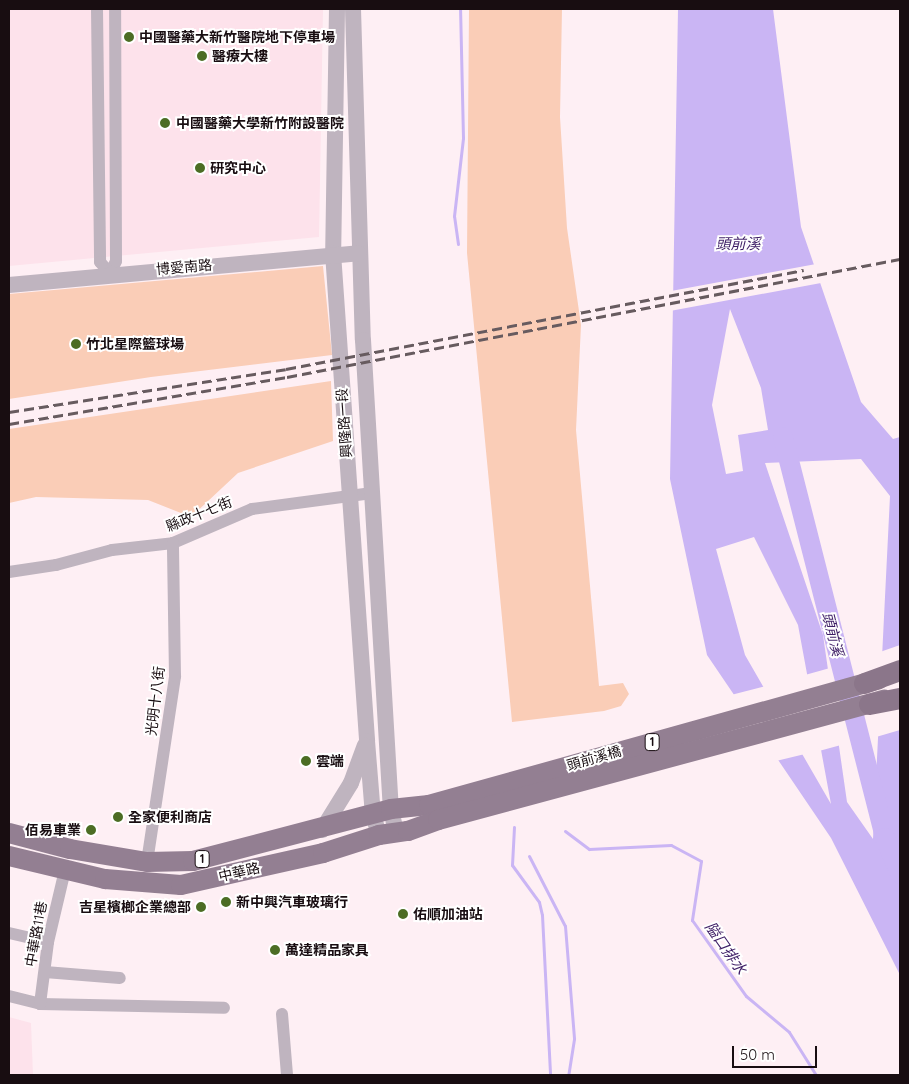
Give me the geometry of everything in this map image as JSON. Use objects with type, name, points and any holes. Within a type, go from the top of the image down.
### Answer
[{"type":"highway","points":[[864,683],[900,671]]},
{"type":"highway","points":[[869,704],[900,697]]},
{"type":"main road","name":"頭前溪橋","points":[[389,810],[429,805],[864,683]]},
{"type":"main road","name":"頭前溪橋","points":[[395,833],[869,704]]},
{"type":"main road","name":"中華路","points":[[9,833],[70,849],[147,862],[193,861],[322,830],[389,810]]},
{"type":"main road","name":"中華路","points":[[9,856],[64,870],[137,883],[181,885],[323,853],[395,833]]},
{"type":"street","points":[[97,9],[100,262],[110,273],[116,261],[115,9]]},
{"type":"street","name":"興隆路一段","points":[[337,9],[333,253],[349,495],[367,741],[395,833]]},
{"type":"street","name":"興隆路一段","points":[[353,9],[359,252],[389,810]]},
{"type":"street","name":"博愛南路","points":[[9,285],[110,273],[359,252]]},
{"type":"street","name":"縣政十七街","points":[[9,572],[56,565],[112,550],[173,543],[252,509],[372,493]]},
{"type":"street","name":"光明十八街","points":[[147,862],[175,676],[173,543]]},
{"type":"street","points":[[322,830],[351,784],[367,741]]},
{"type":"street","name":"中華路11巷","points":[[40,1004],[48,942],[64,870]]},
{"type":"street","points":[[9,933],[48,942]]},
{"type":"street","points":[[45,972],[120,978]]},
{"type":"street","points":[[9,996],[40,1004],[224,1008]]},
{"type":"street","points":[[282,1014],[287,1075]]},
{"type":"shaded area","name":"中國醫藥大學新竹附設醫院","points":[[9,9],[323,9],[319,237],[9,266]]},
{"type":"shaded area","points":[[469,9],[562,9],[560,117],[567,228],[581,325],[576,430],[599,686],[623,683],[629,694],[621,706],[604,711],[512,722],[467,253]]},
{"type":"shaded area","points":[[323,266],[332,355],[151,377],[9,399],[9,294]]},
{"type":"shaded area","points":[[331,381],[333,441],[238,473],[191,517],[148,500],[36,497],[9,503],[9,429]]},
{"type":"shaded area","points":[[9,1017],[31,1023],[33,1075],[9,1075]]},
{"type":"water","name":"頭前溪","points":[[678,9],[773,9],[801,227],[861,402],[893,439],[900,437],[900,975],[831,838],[707,655],[670,479]],"holes":[[[730,309],[761,388],[768,430],[738,435],[743,471],[726,474],[712,405]],[[861,459],[890,496],[873,839],[847,802],[823,635],[765,463]],[[754,537],[798,625],[831,804],[745,655],[716,549]]]},
{"type":"pier","points":[[816,264],[821,283],[670,311],[671,291]]},
{"type":"pier","points":[[900,645],[900,730],[876,737],[880,652]]},
{"type":"pier","points":[[830,668],[841,745],[819,751],[805,675]]},
{"type":"pier","points":[[766,686],[805,754],[776,761],[731,695]]},
{"type":"waterway","points":[[458,244],[454,216],[463,138],[460,9]]},
{"type":"waterway","name":"頭前溪","points":[[783,437],[885,838],[900,874]]},
{"type":"waterway","points":[[514,827],[512,865],[539,902],[542,915],[550,1075]]},
{"type":"waterway","name":"隘口排水","points":[[565,831],[589,849],[671,845],[701,861],[692,920],[746,996],[789,1032],[816,1075]]},
{"type":"waterway","points":[[529,856],[565,926],[574,1039],[568,1075]]},
{"type":"railway","points":[[9,424],[287,377],[900,259]]},
{"type":"railway","points":[[9,412],[286,369],[804,270]]},
{"type":"place","name":"中國醫藥大新竹醫院地下停車場","points":[[129,37]]},
{"type":"place","name":"醫療大樓","points":[[202,56]]},
{"type":"place","name":"中國醫藥大學新竹附設醫院","points":[[165,123]]},
{"type":"place","name":"研究中心","points":[[200,168]]},
{"type":"place","name":"竹北星際籃球場","points":[[76,344]]},
{"type":"place","name":"雲端","points":[[306,761]]},
{"type":"place","name":"全家便利商店","points":[[118,817]]},
{"type":"place","name":"佰易車業","points":[[91,830]]},
{"type":"place","name":"新中興汽車玻璃行","points":[[226,902]]},
{"type":"place","name":"吉星檳榔企業總部","points":[[201,907]]},
{"type":"place","name":"佑順加油站","points":[[403,914]]},
{"type":"place","name":"萬達精品家具","points":[[275,950]]}]
